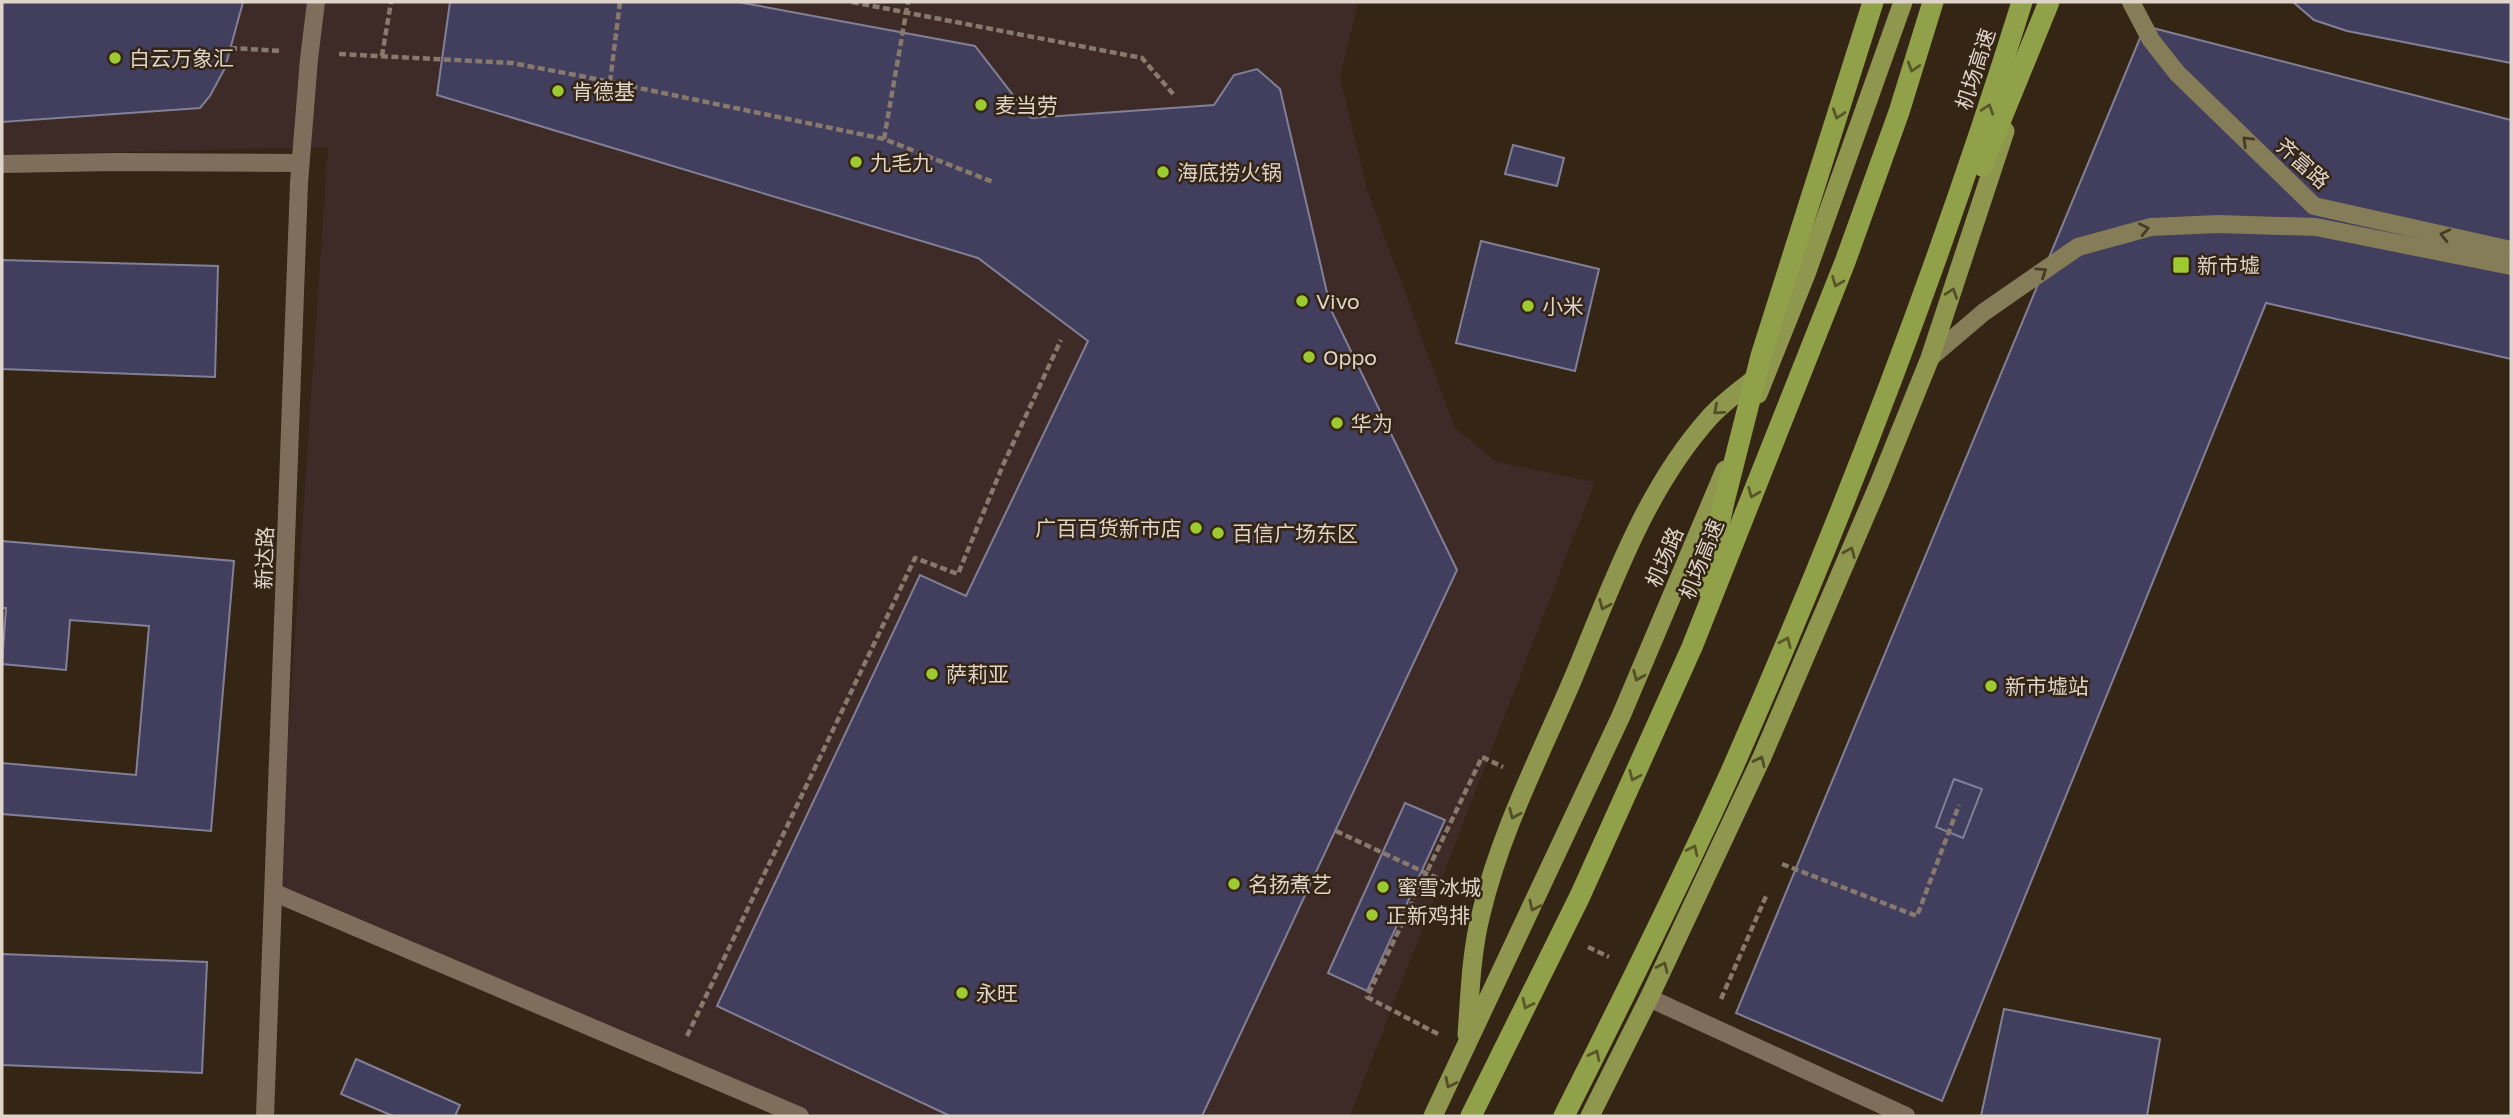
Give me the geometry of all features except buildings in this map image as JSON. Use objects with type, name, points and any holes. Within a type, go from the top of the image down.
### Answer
[{"type":"highway","points":[[1692,647],[1739,438],[1764,345],[1872,2]]},
{"type":"highway","name":"机场路","points":[[1433,1116],[1621,716],[1770,365],[1825,223],[1903,2]]},
{"type":"highway","name":"机场高速","points":[[1471,1116],[1580,897],[1692,647],[1845,262],[1899,112],[1933,2]]},
{"type":"highway","name":"机场高速","points":[[1564,1116],[1732,768],[1864,456],[1953,215],[2022,2]]},
{"type":"highway","points":[[1590,1116],[1649,998],[1762,757],[1879,484],[1930,358],[1977,221],[2044,2]]},
{"type":"highway","points":[[1864,456],[2049,2]]},
{"type":"highway","points":[[1466,1049],[1480,916],[1495,862],[1626,554],[1654,497],[1684,449],[1710,416],[1770,365]]},
{"type":"main road","name":"齐富路","points":[[2131,2],[2151,40],[2177,73],[2314,206],[2511,250]]},
{"type":"main road","points":[[1930,358],[1984,312],[2078,247],[2151,227],[2218,224],[2316,227],[2511,265]]},
{"type":"street","name":"新达路","points":[[265,1116],[300,163],[317,2]]},
{"type":"street","points":[[2,164],[300,163]]},
{"type":"street","points":[[275,893],[800,1116]]},
{"type":"street","points":[[1649,998],[1906,1116]]},
{"type":"path","points":[[383,56],[391,2]]},
{"type":"path","points":[[610,82],[620,2]]},
{"type":"path","points":[[852,2],[1142,58],[1174,95]]},
{"type":"path","points":[[884,139],[908,2]]},
{"type":"path","points":[[442,59],[512,63],[884,139],[993,182]]},
{"type":"path","points":[[675,1063],[915,558],[958,574],[1003,465],[1061,340]]},
{"type":"path","points":[[1466,1049],[1367,997],[1482,757],[1510,770]]},
{"type":"path","points":[[1782,864],[1917,916],[1959,805]]},
{"type":"path","points":[[1717,1007],[1768,894]]},
{"type":"shaded area","points":[[2,2],[1358,2],[1340,77],[1367,189],[1455,428],[1497,462],[1595,482],[1350,1116],[815,1116],[278,886],[328,147],[2,155]]},
{"type":"place","name":"白云万象汇","points":[[115,58]]},
{"type":"place","name":"肯德基","points":[[558,91]]},
{"type":"place","name":"麦当劳","points":[[981,105]]},
{"type":"place","name":"九毛九","points":[[856,162]]},
{"type":"place","name":"海底捞火锅","points":[[1163,172]]},
{"type":"place","name":"新市墟","points":[[2181,265]]},
{"type":"place","name":"Vivo","points":[[1302,301]]},
{"type":"place","name":"小米","points":[[1528,306]]},
{"type":"place","name":"Oppo","points":[[1309,357]]},
{"type":"place","name":"华为","points":[[1337,423]]},
{"type":"place","name":"广百百货新市店","points":[[1196,528]]},
{"type":"place","name":"百信广场东区","points":[[1218,533]]},
{"type":"place","name":"萨莉亚","points":[[932,674]]},
{"type":"place","name":"新市墟站","points":[[1991,686]]},
{"type":"place","name":"名扬煮艺","points":[[1234,884]]},
{"type":"place","name":"蜜雪冰城","points":[[1383,887]]},
{"type":"place","name":"正新鸡排","points":[[1372,915]]},
{"type":"place","name":"永旺","points":[[962,993]]}]
